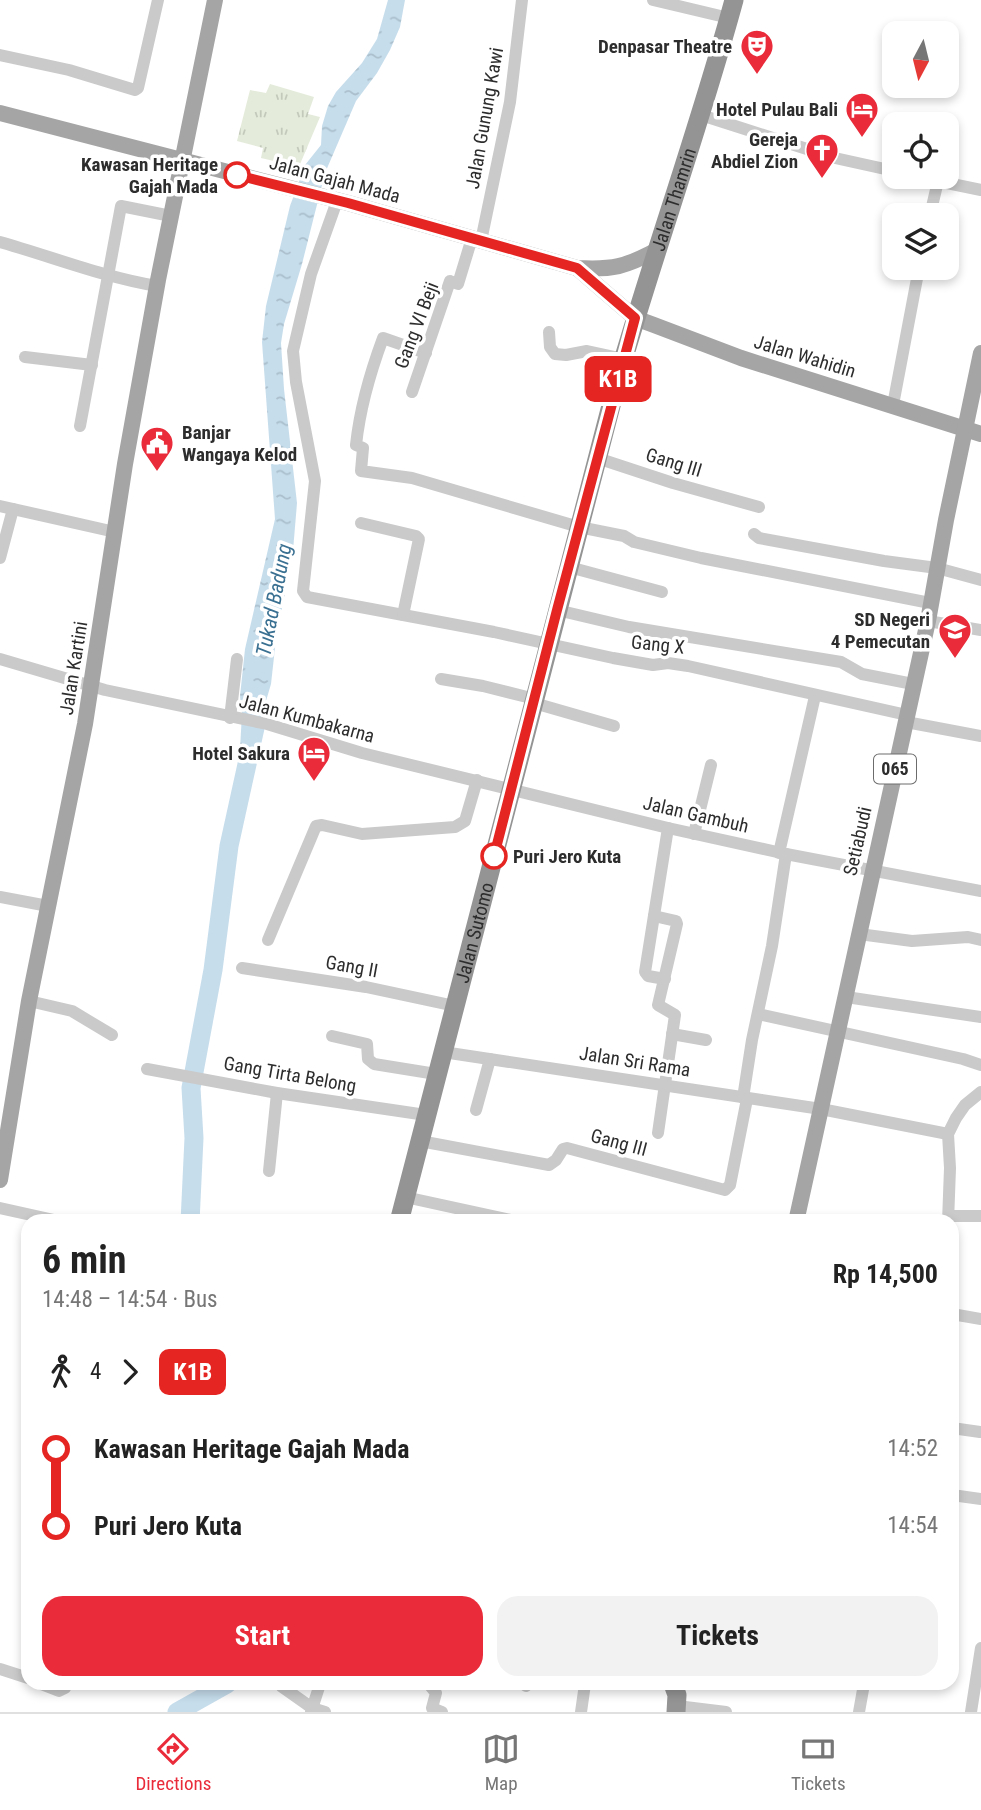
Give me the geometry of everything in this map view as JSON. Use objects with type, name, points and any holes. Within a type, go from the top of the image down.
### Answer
[{"type":"highway","name":"Jalan Thamrin","points":[[635,318],[701,115],[732,9]]},
{"type":"highway","name":"Jalan Sutomo","points":[[401,1214],[635,318]]},
{"type":"main road","name":"Jalan Kartini","points":[[1,1172],[29,1001],[92,686],[157,286],[214,1]]},
{"type":"main road","name":"Jalan Gajah Mada","points":[[0,113],[334,200],[577,268],[610,270],[632,263],[657,250]]},
{"type":"main road","name":"Jalan Gajah Mada","points":[[577,268],[635,318]]},
{"type":"main road","name":"Jalan Wahidin","points":[[635,318],[741,358],[981,434]]},
{"type":"main road","name":"Setiabudi","points":[[798,1214],[928,621],[981,353]]},
{"type":"street","points":[[0,55],[69,70],[135,90],[138,88],[158,0]]},
{"type":"street","name":"Jalan Gunung Kawi","points":[[476,240],[510,102],[522,0]]},
{"type":"street","points":[[653,0],[732,9]]},
{"type":"street","points":[[701,115],[835,158],[882,168]]},
{"type":"street","points":[[959,186],[981,190]]},
{"type":"street","name":"Gang X","points":[[334,200],[311,274],[293,351],[315,481],[303,591],[309,598],[494,632],[653,666],[668,663],[688,666],[981,737]]},
{"type":"street","points":[[80,426],[121,206],[171,216]]},
{"type":"street","name":"Gang VI Beji","points":[[412,392],[450,281],[458,284],[476,240]]},
{"type":"street","points":[[0,242],[108,277],[157,286]]},
{"type":"street","points":[[893,405],[917,280]]},
{"type":"street","points":[[549,332],[552,352],[566,355],[587,351],[624,359]]},
{"type":"street","points":[[426,352],[383,338],[370,373],[359,419],[356,445],[363,448],[360,470],[412,478],[579,527],[624,536],[634,542],[701,558],[930,603]]},
{"type":"street","points":[[25,357],[92,365]]},
{"type":"street","name":"Gang III","points":[[597,458],[759,507]]},
{"type":"street","points":[[0,558],[6,507],[115,532]]},
{"type":"street","points":[[361,523],[416,536],[418,539],[403,615]]},
{"type":"street","points":[[754,534],[759,538],[819,550],[937,568],[981,580]]},
{"type":"street","points":[[569,567],[663,592]]},
{"type":"street","points":[[557,610],[629,627],[841,662],[862,674],[914,684]]},
{"type":"street","points":[[928,621],[981,630]]},
{"type":"street","name":"Jalan Kumbakarna","points":[[0,659],[92,686],[234,719],[267,724],[362,753],[512,789]]},
{"type":"street","points":[[234,719],[237,659]]},
{"type":"street","points":[[441,679],[483,686],[614,726]]},
{"type":"street","points":[[745,1099],[772,946],[783,854],[815,696]]},
{"type":"street","points":[[694,834],[711,765]]},
{"type":"street","points":[[268,940],[316,827],[322,825],[362,834],[446,830],[465,821],[477,780]]},
{"type":"street","name":"Jalan Gambuh","points":[[512,789],[783,854],[981,891]]},
{"type":"street","points":[[665,979],[648,976],[645,972],[668,828]]},
{"type":"street","points":[[0,897],[49,902]]},
{"type":"street","points":[[654,916],[676,921],[677,924],[658,1005],[674,1014],[658,1133]]},
{"type":"street","points":[[859,934],[912,941],[968,937],[981,940]]},
{"type":"street","name":"Gang II","points":[[242,968],[366,987],[455,1006]]},
{"type":"street","points":[[846,997],[981,1017]]},
{"type":"street","points":[[29,1001],[72,1012],[112,1035]]},
{"type":"street","points":[[758,1014],[981,1065]]},
{"type":"street","points":[[672,1034],[706,1040]]},
{"type":"street","points":[[332,1036],[367,1044],[368,1059],[374,1064],[436,1074]]},
{"type":"street","name":"Jalan Sri Rama","points":[[443,1052],[821,1109],[948,1134]]},
{"type":"street","points":[[476,1110],[489,1059]]},
{"type":"street","name":"Gang Tirta Belong","points":[[147,1069],[277,1093],[426,1115]]},
{"type":"street","points":[[948,1214],[948,1134],[965,1105],[981,1092]]},
{"type":"street","points":[[269,1171],[277,1093]]},
{"type":"street","name":"Gang III","points":[[420,1141],[549,1165],[567,1148],[725,1190],[730,1185],[745,1099]]},
{"type":"street","points":[[405,1197],[483,1214]]},
{"type":"street","points":[[0,1208],[27,1214]]},
{"type":"street","points":[[959,1218],[981,1216]]},
{"type":"street","points":[[959,1315],[981,1319]]},
{"type":"street","points":[[959,1430],[980,1432]]},
{"type":"street","points":[[959,1496],[981,1499]]},
{"type":"street","points":[[971,1712],[978,1697],[981,1648]]},
{"type":"street","points":[[0,1669],[21,1676]]},
{"type":"street","points":[[286,1690],[311,1710],[325,1712]]},
{"type":"street","points":[[311,1710],[318,1690]]},
{"type":"street","points":[[433,1690],[436,1693],[432,1708],[442,1712]]},
{"type":"street","points":[[581,1712],[584,1690]]},
{"type":"street","points":[[859,1712],[863,1690]]},
{"type":"street","points":[[676,1696],[726,1712]]},
{"type":"green space","points":[[270,84],[314,97],[308,114],[320,117],[295,176],[277,171],[278,162],[261,158],[263,148],[237,141],[250,90],[266,93]]},
{"type":"water","name":"Tukad Badung","points":[[388,0],[405,0],[400,27],[377,73],[356,101],[325,173],[284,324],[281,343],[284,389],[297,503],[293,551],[276,639],[271,684],[261,718],[255,754],[240,749],[240,696],[245,649],[275,519],[262,342],[266,306],[290,206],[305,165],[321,145],[322,126],[328,106],[377,39]]},
{"type":"waterway","name":"Tukad Badung","points":[[190,1214],[194,1138],[191,1088],[213,970],[229,846],[255,728]]},
{"type":"waterway","name":"Tukad Badung","points":[[177,1712],[216,1690]]},
{"type":"bus line","name":"K1B","points":[[237,175],[348,203],[577,268],[635,318],[494,856]]},
{"type":"place","name":"Denpasar Theatre","points":[[757,76]]},
{"type":"place","name":"Hotel Pulau Bali","points":[[862,139]]},
{"type":"place","name":"Kawasan Heritage Gajah Mada","points":[[237,175]]},
{"type":"place","name":"Gereja Abdiel Zion","points":[[822,180]]},
{"type":"place","name":"Banjar Wangaya Kelod","points":[[157,473]]},
{"type":"place","name":"SD Negeri 4 Pemecutan","points":[[955,660]]},
{"type":"place","name":"Hotel Sakura","points":[[314,783]]},
{"type":"place","name":"Puri Jero Kuta","points":[[494,856]]}]
